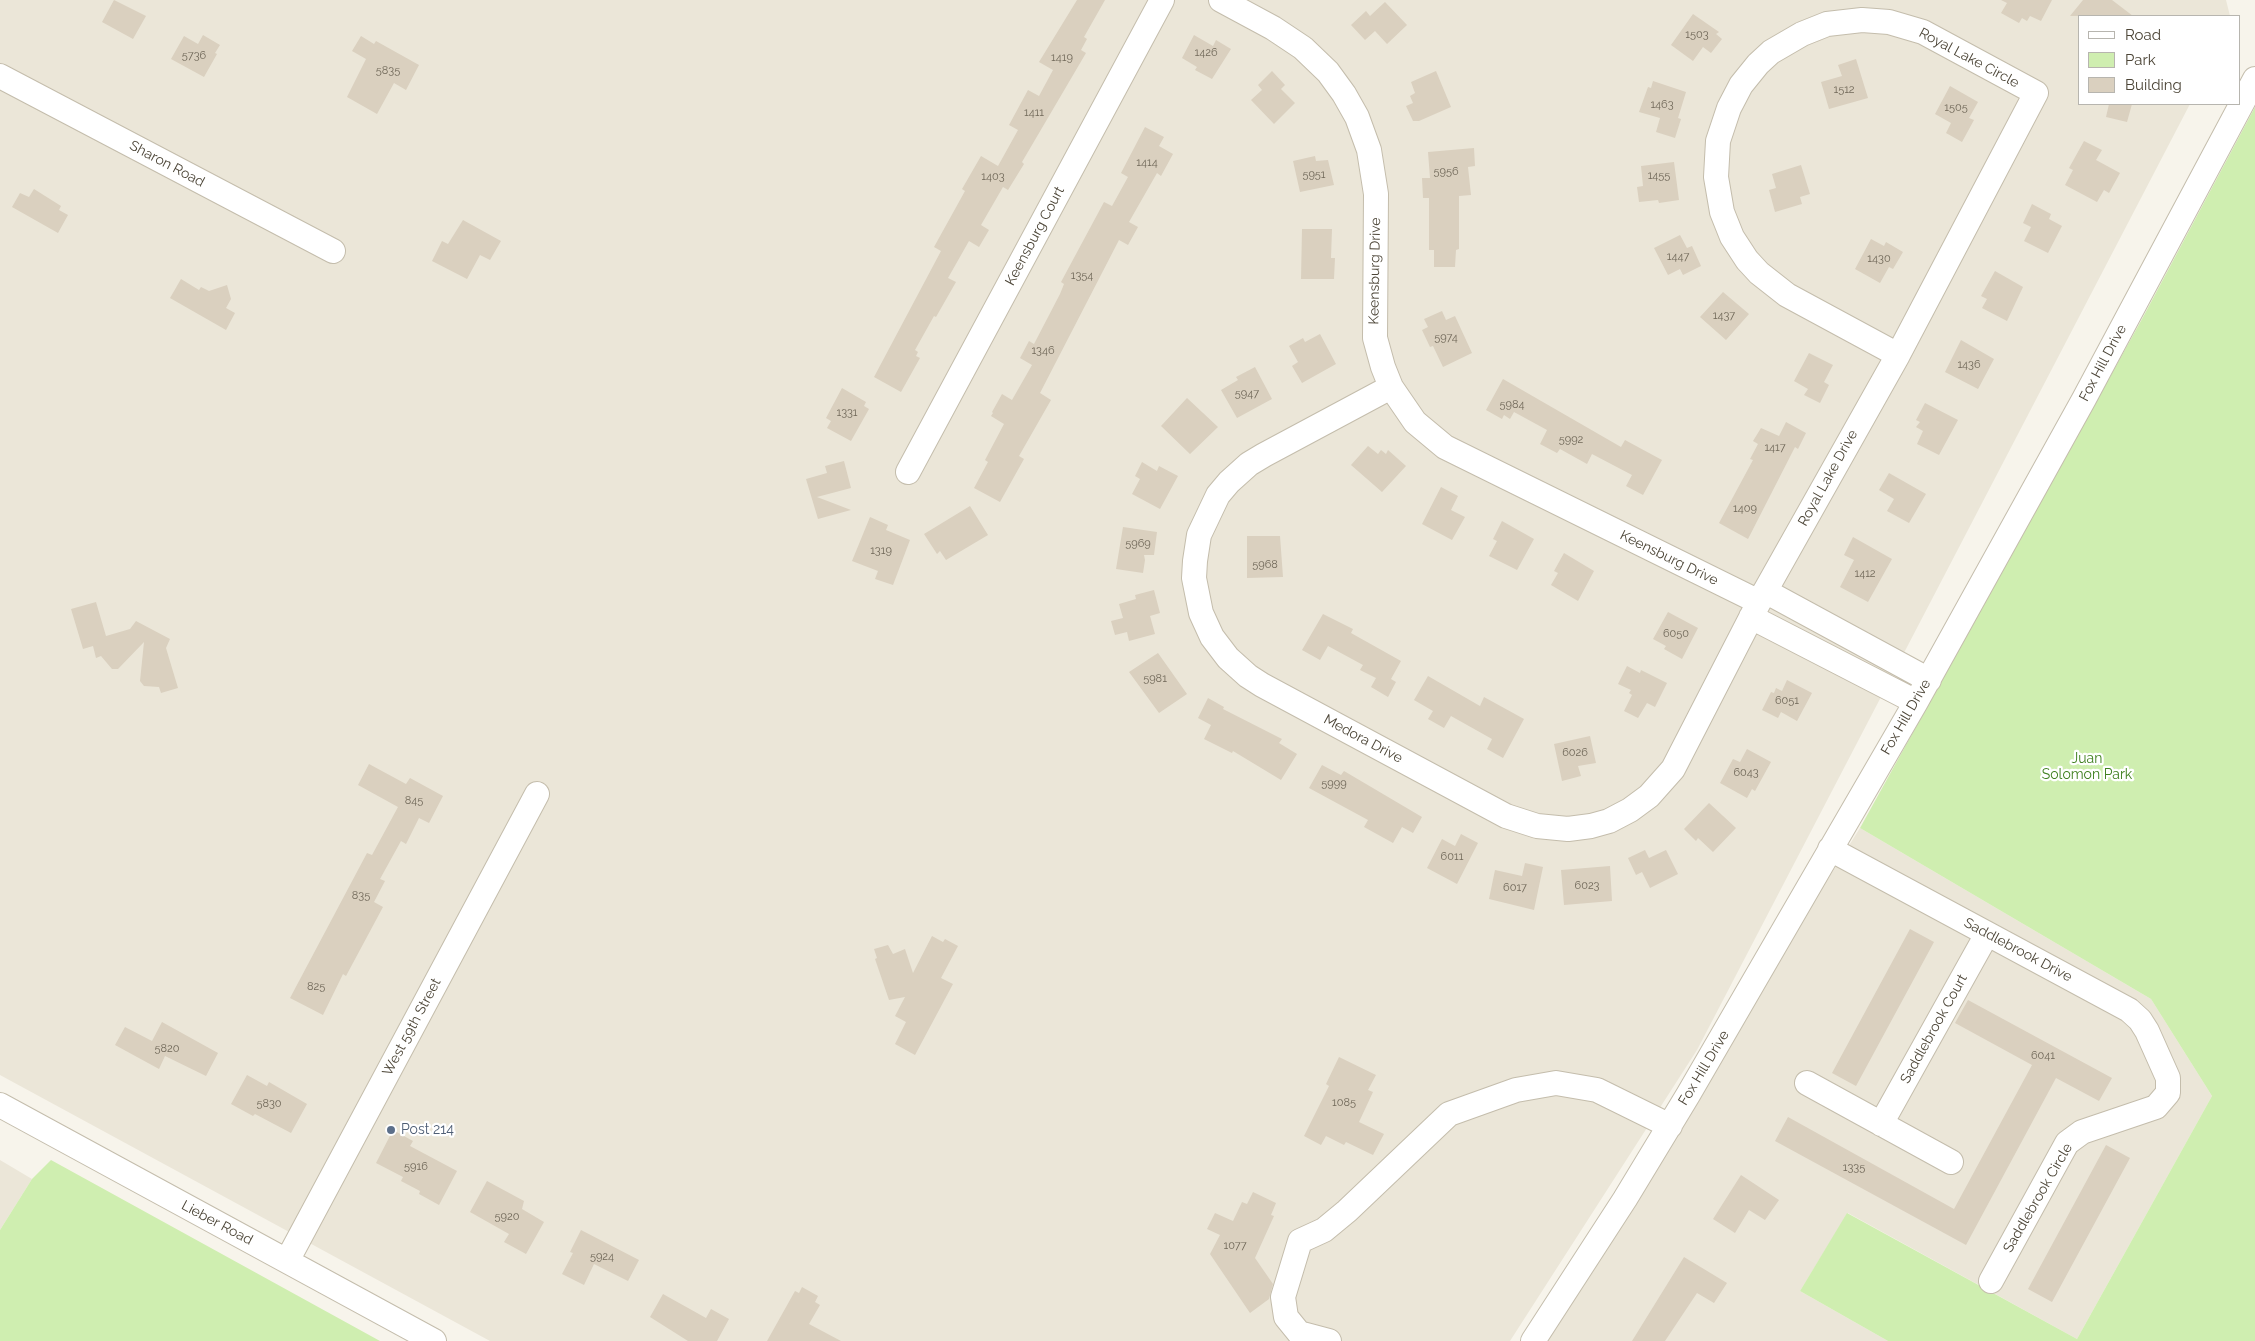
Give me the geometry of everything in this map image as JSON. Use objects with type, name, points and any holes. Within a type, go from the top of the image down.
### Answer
[{"type":"street","name":"Keensburg Court","points":[[908,472],[1162,0]]},
{"type":"street","name":"Keensburg Drive","points":[[1221,0],[1273,28],[1303,48],[1328,72],[1357,117],[1369,150],[1376,194],[1375,338],[1391,387],[1415,422],[1445,446],[1758,604],[1928,680]]},
{"type":"street","name":"Royal Lake Circle","points":[[1880,20],[1906,26],[1932,36],[2036,93],[1898,355],[1787,295],[1767,280],[1753,267],[1738,245],[1722,212],[1716,177],[1718,142],[1728,108],[1737,92],[1758,64],[1772,52],[1802,34],[1827,24],[1880,20]]},
{"type":"street","name":"Sharon Road","points":[[0,76],[333,251]]},
{"type":"street","name":"Fox Hill Drive","points":[[1533,1341],[1670,1126],[1735,1017],[1916,702],[2084,399],[2255,79]]},
{"type":"street","name":"Royal Lake Drive","points":[[1758,604],[1898,355]]},
{"type":"street","name":"Medora Drive","points":[[1391,387],[1249,464],[1218,495],[1205,518],[1199,535],[1194,561],[1194,578],[1201,613],[1212,636],[1228,658],[1248,676],[1262,685],[1506,816],[1537,826],[1555,829],[1578,828],[1609,820],[1630,810],[1649,796],[1673,769],[1758,604]]},
{"type":"street","name":"Keensburg Drive","points":[[1758,604],[1916,702]]},
{"type":"street","name":"West 59th Street","points":[[287,1261],[537,794]]},
{"type":"street","name":"Saddlebrook Drive","points":[[1830,849],[2135,1014],[2147,1031],[2168,1078],[2168,1086]]},
{"type":"street","name":"Saddlebrook Court","points":[[1881,1124],[1987,934]]},
{"type":"street","points":[[1329,1341],[1299,1333],[1286,1317],[1283,1297],[1300,1241],[1324,1230],[1347,1211],[1449,1114],[1516,1090],[1556,1083],[1597,1090],[1670,1126]]},
{"type":"street","points":[[1807,1083],[1951,1162]]},
{"type":"street","name":"Saddlebrook Circle","points":[[1991,1281],[2067,1143],[2082,1132],[2156,1107],[2168,1093],[2168,1086]]},
{"type":"street","name":"Lieber Road","points":[[0,1106],[434,1341]]},
{"type":"shaded area","points":[[0,0],[2226,0],[2230,15],[2078,15],[2078,105],[2189,105],[1697,1050],[1510,1341],[490,1341],[0,1075]]},
{"type":"shaded area","points":[[1860,828],[2151,999],[2212,1096],[2077,1339],[1848,1213],[1800,1291],[1888,1341],[1537,1341]]},
{"type":"shaded area","points":[[0,1160],[32,1179],[0,1230]]},
{"type":"green space","name":"Juan Solomon Park","points":[[2255,107],[2255,1341],[1888,1341],[1800,1291],[1847,1213],[2077,1339],[2212,1096],[2151,999],[1860,828],[2142,319]]},
{"type":"green space","points":[[51,1160],[380,1341],[0,1341],[0,1230],[32,1179]]},
{"type":"building","points":[[114,0],[146,16],[133,39],[102,22]]},
{"type":"building","points":[[1077,0],[1105,0],[1084,37],[1087,39],[1081,50],[1086,53],[1022,162],[1024,164],[1008,190],[1003,187],[981,225],[989,230],[979,247],[969,241],[948,278],[956,282],[915,350],[918,352],[916,356],[920,358],[901,392],[874,377],[941,251],[934,247],[965,191],[962,189],[981,156],[998,166],[1018,130],[1009,125],[1028,90],[1039,96],[1053,70],[1039,62]]},
{"type":"building","points":[[2001,0],[2052,0],[2041,21],[2030,16],[2027,21],[2022,18],[2019,23],[2001,13],[2007,3]]},
{"type":"building","points":[[2083,0],[2112,0],[2132,15],[2078,15],[2070,16]]},
{"type":"building","points":[[1385,2],[1407,25],[1387,44],[1375,31],[1365,40],[1351,25],[1366,11],[1370,16]]},
{"type":"building","points":[[1693,14],[1719,32],[1716,34],[1722,39],[1711,53],[1703,47],[1693,61],[1671,45]]},
{"type":"building","points":[[203,35],[220,45],[204,77],[171,59],[184,36],[198,44]]},
{"type":"building","points":[[1194,35],[1213,46],[1216,40],[1231,49],[1212,79],[1195,70],[1197,67],[1182,58]]},
{"type":"building","points":[[361,36],[374,44],[376,41],[419,65],[406,90],[394,83],[377,114],[347,97],[366,59],[352,51]]},
{"type":"building","points":[[1856,59],[1868,98],[1829,109],[1821,82],[1842,76],[1838,65]]},
{"type":"building","points":[[1272,71],[1285,85],[1281,89],[1295,103],[1274,124],[1251,100],[1262,90],[1258,85]]},
{"type":"building","points":[[1436,71],[1451,107],[1419,121],[1413,121],[1406,106],[1413,103],[1410,96],[1415,93],[1411,82]]},
{"type":"building","points":[[1653,81],[1686,92],[1678,118],[1681,119],[1675,138],[1656,132],[1660,118],[1639,112],[1648,87],[1651,88]]},
{"type":"building","points":[[1950,86],[1978,102],[1969,118],[1974,120],[1962,142],[1946,133],[1951,123],[1935,114]]},
{"type":"building","points":[[2109,105],[2132,105],[2127,122],[2106,117]]},
{"type":"building","points":[[1145,127],[1164,137],[1159,146],[1173,154],[1161,176],[1157,173],[1129,222],[1138,227],[1128,245],[1119,240],[1040,393],[1051,400],[1019,456],[1024,459],[1000,502],[974,488],[988,462],[985,460],[1004,424],[991,416],[992,412],[1002,394],[1012,400],[1032,365],[1020,358],[1029,341],[1034,344],[1060,294],[1064,284],[1061,282],[1104,202],[1112,206],[1128,177],[1121,173]]},
{"type":"building","points":[[2084,141],[2102,150],[2096,160],[2120,173],[2109,193],[2104,190],[2097,202],[2065,185],[2073,170],[2069,168]]},
{"type":"building","points":[[1474,148],[1475,166],[1468,167],[1471,195],[1459,196],[1459,249],[1456,250],[1455,267],[1434,267],[1434,250],[1429,250],[1429,198],[1423,198],[1422,178],[1430,178],[1428,152]]},
{"type":"building","points":[[1315,156],[1316,161],[1328,160],[1334,185],[1300,192],[1293,161]]},
{"type":"building","points":[[1674,162],[1679,200],[1659,203],[1658,200],[1639,202],[1637,187],[1643,186],[1641,166]]},
{"type":"building","points":[[1801,165],[1810,194],[1800,197],[1802,204],[1775,212],[1769,190],[1776,188],[1772,174]]},
{"type":"building","points":[[34,189],[61,206],[59,210],[68,215],[58,233],[12,207],[20,193],[29,197]]},
{"type":"building","points":[[2032,204],[2051,214],[2049,219],[2062,226],[2048,253],[2024,241],[2031,227],[2023,223]]},
{"type":"building","points":[[463,220],[501,241],[490,260],[480,255],[467,279],[432,261],[442,241],[448,244]]},
{"type":"building","points":[[1302,229],[1332,229],[1331,258],[1335,258],[1334,279],[1301,279]]},
{"type":"building","points":[[1680,235],[1687,248],[1692,246],[1701,266],[1683,275],[1680,269],[1668,275],[1654,248]]},
{"type":"building","points":[[1871,239],[1884,246],[1886,242],[1903,252],[1893,269],[1889,267],[1880,283],[1855,269]]},
{"type":"building","points":[[1995,271],[2023,287],[2007,321],[1982,308],[1987,299],[1981,296]]},
{"type":"building","points":[[181,279],[199,290],[201,287],[209,291],[227,285],[231,299],[226,308],[235,313],[226,330],[170,298]]},
{"type":"building","points":[[1723,292],[1749,314],[1726,340],[1700,317]]},
{"type":"building","points":[[1442,311],[1446,320],[1455,316],[1472,353],[1443,367],[1433,346],[1430,347],[1422,330],[1428,327],[1424,319]]},
{"type":"building","points":[[1320,334],[1336,364],[1302,383],[1292,366],[1298,362],[1289,346],[1303,338],[1305,342]]},
{"type":"building","points":[[1961,340],[1994,359],[1978,389],[1945,372]]},
{"type":"building","points":[[1809,353],[1833,365],[1824,382],[1829,385],[1820,403],[1804,395],[1808,389],[1794,381]]},
{"type":"building","points":[[1255,367],[1272,399],[1237,418],[1221,390],[1238,380],[1236,377]]},
{"type":"building","points":[[1503,379],[1621,447],[1625,440],[1662,460],[1643,495],[1626,486],[1632,475],[1592,454],[1587,464],[1560,449],[1557,453],[1540,444],[1547,430],[1514,412],[1510,419],[1504,415],[1502,419],[1486,410]]},
{"type":"building","points":[[842,388],[866,402],[864,406],[869,409],[851,441],[827,428],[831,421],[826,418]]},
{"type":"building","points":[[1187,398],[1218,427],[1190,454],[1161,426]]},
{"type":"building","points":[[1925,403],[1958,420],[1939,455],[1917,444],[1923,431],[1916,427],[1920,422],[1916,420]]},
{"type":"building","points":[[1786,422],[1806,433],[1798,449],[1795,447],[1748,539],[1719,523],[1753,460],[1750,459],[1758,444],[1753,441],[1761,428],[1779,436]]},
{"type":"building","points":[[1368,446],[1378,454],[1381,450],[1386,454],[1388,450],[1406,466],[1382,492],[1351,465]]},
{"type":"building","points":[[844,461],[851,488],[817,497],[851,510],[818,519],[806,479],[827,473],[825,466]]},
{"type":"building","points":[[1142,462],[1157,471],[1159,466],[1178,476],[1160,509],[1132,494],[1140,479],[1135,476]]},
{"type":"building","points":[[1889,473],[1926,494],[1909,523],[1887,511],[1894,499],[1879,490]]},
{"type":"building","points":[[1441,487],[1458,496],[1451,510],[1465,517],[1452,540],[1422,524]]},
{"type":"building","points":[[970,506],[988,535],[946,560],[940,551],[937,554],[924,534]]},
{"type":"building","points":[[870,517],[888,525],[886,530],[910,540],[893,585],[875,579],[878,571],[852,561]]},
{"type":"building","points":[[1502,521],[1534,539],[1517,570],[1489,556],[1497,541],[1493,539]]},
{"type":"building","points":[[1123,527],[1157,532],[1154,555],[1144,555],[1143,573],[1116,569]]},
{"type":"building","points":[[1247,536],[1280,536],[1283,577],[1247,578]]},
{"type":"building","points":[[1853,537],[1892,559],[1868,602],[1840,587],[1854,560],[1844,555]]},
{"type":"building","points":[[1564,553],[1594,571],[1578,601],[1551,585],[1558,573],[1554,571]]},
{"type":"building","points":[[1154,590],[1160,613],[1150,616],[1155,634],[1129,641],[1127,632],[1115,635],[1111,621],[1123,618],[1119,604],[1136,599],[1135,595]]},
{"type":"building","points":[[96,602],[106,636],[130,629],[136,621],[170,639],[166,648],[178,688],[161,693],[159,687],[144,686],[140,681],[144,642],[118,669],[112,669],[101,656],[96,658],[93,646],[83,649],[71,609]]},
{"type":"building","points":[[1668,612],[1698,628],[1682,659],[1664,649],[1666,646],[1653,639]]},
{"type":"building","points":[[1323,614],[1353,629],[1351,633],[1401,661],[1391,679],[1396,682],[1388,697],[1371,687],[1376,678],[1360,670],[1363,665],[1328,646],[1320,660],[1302,650]]},
{"type":"building","points":[[1158,653],[1187,694],[1159,713],[1129,672]]},
{"type":"building","points":[[1627,666],[1640,673],[1641,670],[1667,683],[1655,707],[1647,703],[1638,718],[1624,711],[1632,695],[1629,693],[1631,690],[1618,684]]},
{"type":"building","points":[[1428,676],[1480,706],[1484,697],[1524,719],[1503,758],[1487,749],[1492,739],[1451,716],[1444,728],[1428,719],[1433,711],[1414,700]]},
{"type":"building","points":[[1787,680],[1812,693],[1797,721],[1781,712],[1778,718],[1762,710],[1771,692],[1774,693],[1776,688],[1782,691]]},
{"type":"building","points":[[1208,698],[1224,707],[1223,709],[1282,739],[1279,743],[1297,754],[1281,780],[1233,751],[1232,753],[1204,739],[1211,725],[1198,718]]},
{"type":"building","points":[[1590,736],[1596,763],[1578,766],[1581,776],[1562,781],[1554,744]]},
{"type":"building","points":[[1747,749],[1771,762],[1755,791],[1752,789],[1747,798],[1720,783],[1733,759],[1740,762]]},
{"type":"building","points":[[369,764],[406,784],[410,778],[443,796],[429,823],[419,818],[406,844],[401,841],[380,879],[385,881],[374,902],[383,907],[346,976],[343,974],[323,1015],[290,998],[367,853],[372,855],[398,807],[358,785]]},
{"type":"building","points":[[1322,765],[1341,775],[1344,771],[1422,817],[1413,833],[1402,827],[1393,843],[1364,827],[1368,820],[1309,788]]},
{"type":"building","points":[[1709,803],[1736,828],[1713,852],[1698,838],[1696,841],[1684,829]]},
{"type":"building","points":[[1461,834],[1478,843],[1457,884],[1427,868],[1442,839],[1455,846]]},
{"type":"building","points":[[1645,850],[1649,858],[1666,850],[1678,874],[1650,888],[1642,872],[1636,875],[1628,858]]},
{"type":"building","points":[[1525,863],[1543,867],[1534,910],[1489,899],[1495,870],[1522,876]]},
{"type":"building","points":[[1610,866],[1612,901],[1564,905],[1561,870]]},
{"type":"building","points":[[1910,929],[1934,942],[1856,1086],[1832,1073]]},
{"type":"building","points":[[932,936],[943,942],[945,939],[958,946],[941,978],[953,984],[915,1055],[895,1044],[906,1022],[895,1016],[905,997],[889,1000],[875,959],[877,958],[874,949],[888,945],[893,954],[905,949],[913,973]]},
{"type":"building","points":[[1968,1000],[2112,1078],[2099,1101],[2056,1078],[1966,1245],[1775,1141],[1788,1117],[1954,1209],[2032,1065],[1955,1023]]},
{"type":"building","points":[[162,1022],[218,1053],[206,1076],[165,1056],[159,1069],[115,1045],[125,1027],[152,1041]]},
{"type":"building","points":[[1339,1057],[1376,1075],[1368,1090],[1373,1092],[1359,1122],[1384,1134],[1373,1155],[1346,1142],[1344,1145],[1326,1136],[1321,1145],[1304,1136],[1329,1086],[1326,1084]]},
{"type":"building","points":[[247,1075],[267,1086],[269,1082],[307,1104],[291,1133],[231,1104]]},
{"type":"building","points":[[393,1130],[413,1141],[410,1146],[457,1171],[439,1205],[419,1194],[420,1191],[401,1181],[403,1177],[376,1163]]},
{"type":"building","points":[[2106,1145],[2130,1158],[2052,1302],[2028,1289]]},
{"type":"building","points":[[1741,1175],[1779,1200],[1765,1220],[1749,1210],[1735,1233],[1713,1219]]},
{"type":"building","points":[[487,1181],[524,1201],[522,1209],[544,1222],[526,1254],[504,1242],[509,1234],[470,1212]]},
{"type":"building","points":[[1253,1192],[1276,1203],[1271,1215],[1274,1216],[1255,1258],[1273,1284],[1269,1299],[1250,1313],[1210,1254],[1220,1235],[1207,1229],[1215,1213],[1233,1221],[1242,1202],[1247,1204]]},
{"type":"building","points":[[581,1230],[639,1260],[628,1281],[594,1264],[584,1285],[562,1274],[573,1253],[570,1252]]},
{"type":"building","points":[[1684,1257],[1727,1283],[1714,1303],[1697,1293],[1665,1341],[1632,1341]]},
{"type":"building","points":[[802,1287],[818,1296],[815,1302],[820,1305],[809,1324],[841,1341],[767,1341],[795,1291],[799,1293]]},
{"type":"building","points":[[663,1294],[706,1318],[711,1309],[729,1319],[717,1341],[688,1341],[650,1317]]},
{"type":"place","name":"Post 214","points":[[391,1130]]}]
